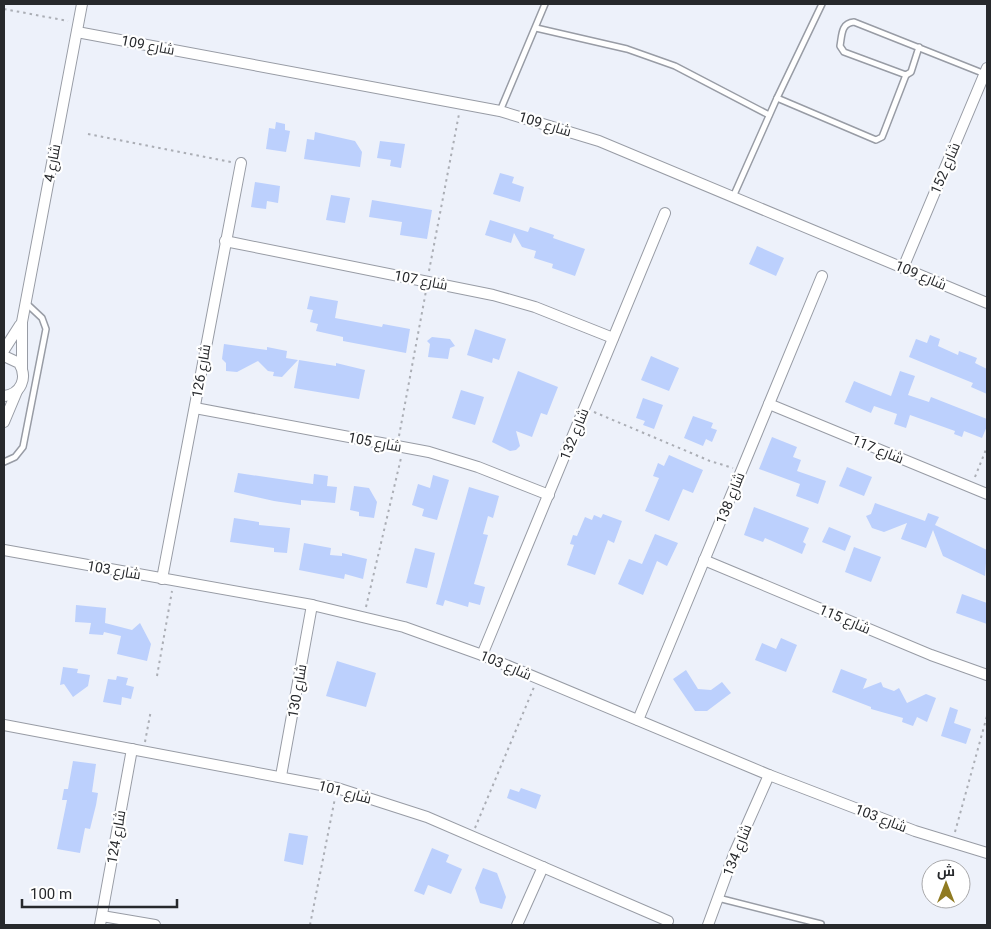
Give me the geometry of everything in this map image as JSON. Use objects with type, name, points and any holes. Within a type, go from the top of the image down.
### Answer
[{"type":"street","name":"شارع 4","points":[[17,391],[23,380],[22,322],[82,4]]},
{"type":"street","name":"شارع 109","points":[[78,28],[500,111],[599,141],[987,303]]},
{"type":"street","name":"شارع 152","points":[[903,268],[986,71]]},
{"type":"street","name":"شارع 126","points":[[162,579],[240,168]]},
{"type":"street","name":"شارع 132","points":[[482,655],[665,213]]},
{"type":"street","name":"شارع 107","points":[[225,241],[493,295],[535,308],[613,338]]},
{"type":"street","name":"شارع 138","points":[[638,720],[822,276]]},
{"type":"street","name":"شارع 4","points":[[4,350],[22,322]]},
{"type":"street","points":[[4,356],[15,360],[22,368]]},
{"type":"street","points":[[4,396],[17,391]]},
{"type":"street","points":[[4,422],[17,391]]},
{"type":"street","name":"شارع 117","points":[[769,404],[987,494]]},
{"type":"street","name":"شارع 105","points":[[195,408],[404,447],[454,459],[549,495]]},
{"type":"street","name":"شارع 103","points":[[4,550],[312,605],[404,627],[482,655],[769,775],[952,844],[987,853]]},
{"type":"street","name":"شارع 115","points":[[704,560],[987,676]]},
{"type":"street","name":"شارع 130","points":[[281,776],[312,605]]},
{"type":"street","name":"شارع 101","points":[[4,725],[337,788],[426,817],[668,921]]},
{"type":"street","name":"شارع 124","points":[[101,920],[132,749]]},
{"type":"street","name":"شارع 134","points":[[708,925],[769,775]]},
{"type":"street","points":[[517,925],[543,867]]},
{"type":"street","points":[[101,920],[155,925]]},
{"type":"lane","points":[[500,111],[545,4]]},
{"type":"lane","points":[[733,197],[769,115],[822,4]]},
{"type":"lane","points":[[906,74],[844,52],[840,46],[844,26],[847,22],[854,22],[986,71]]},
{"type":"lane","points":[[536,28],[628,49],[675,66],[769,115]]},
{"type":"lane","points":[[777,98],[876,140],[882,137],[906,74],[910,72],[919,47]]},
{"type":"lane","points":[[4,462],[15,457],[23,447],[46,329],[42,318],[26,303]]},
{"type":"lane","points":[[718,898],[821,924]]},
{"type":"path","points":[[4,9],[78,28]]},
{"type":"path","points":[[88,134],[226,161],[240,168]]},
{"type":"path","points":[[584,408],[741,472]]},
{"type":"path","points":[[364,616],[404,447]]},
{"type":"path","points":[[971,487],[987,447]]},
{"type":"path","points":[[157,676],[174,581]]},
{"type":"path","points":[[471,836],[538,678]]},
{"type":"path","points":[[144,751],[151,710]]},
{"type":"path","points":[[952,844],[987,716]]},
{"type":"path","points":[[310,925],[337,788]]},
{"type":"building","points":[[276,122],[285,124],[285,130],[290,131],[286,152],[266,149],[269,128],[275,129]]},
{"type":"building","points":[[315,132],[355,141],[362,152],[360,167],[304,159],[307,139],[314,140]]},
{"type":"building","points":[[380,141],[405,144],[401,168],[390,166],[391,160],[377,158]]},
{"type":"building","points":[[500,173],[514,177],[512,183],[524,187],[520,202],[493,194]]},
{"type":"building","points":[[255,182],[280,186],[278,203],[267,201],[266,209],[251,207]]},
{"type":"building","points":[[331,195],[350,198],[345,223],[326,220]]},
{"type":"building","points":[[372,200],[432,210],[427,239],[400,235],[402,222],[369,217]]},
{"type":"building","points":[[490,220],[528,232],[530,227],[554,235],[553,238],[585,249],[575,276],[552,268],[553,264],[534,258],[536,251],[522,247],[514,233],[511,243],[485,235]]},
{"type":"building","points":[[757,246],[784,258],[776,276],[749,264]]},
{"type":"building","points":[[310,296],[338,301],[335,318],[382,327],[383,324],[410,329],[406,353],[343,341],[343,337],[316,331],[318,324],[310,322],[313,310],[307,309]]},
{"type":"building","points":[[475,329],[506,339],[499,360],[493,358],[492,363],[467,355]]},
{"type":"building","points":[[930,335],[940,339],[938,346],[958,355],[959,351],[977,358],[975,363],[987,369],[987,394],[971,387],[973,383],[909,357],[916,339],[927,343]]},
{"type":"building","points":[[432,337],[450,339],[455,346],[450,348],[448,359],[428,357],[430,344],[427,341]]},
{"type":"building","points":[[224,344],[267,350],[267,347],[287,351],[286,358],[298,360],[282,377],[273,376],[274,372],[268,371],[258,361],[237,372],[226,371],[226,363],[222,359]]},
{"type":"building","points":[[651,356],[679,368],[669,391],[641,380]]},
{"type":"building","points":[[299,360],[336,366],[336,363],[365,370],[359,399],[294,388]]},
{"type":"building","points":[[518,371],[558,387],[547,415],[541,413],[532,437],[516,431],[520,446],[516,450],[510,451],[492,442]]},
{"type":"building","points":[[900,371],[915,376],[908,395],[929,402],[931,397],[987,419],[987,426],[982,438],[964,431],[962,437],[954,434],[955,431],[910,415],[906,428],[894,424],[897,414],[874,406],[871,413],[845,402],[854,381],[891,396]]},
{"type":"building","points":[[461,390],[484,397],[475,425],[452,418]]},
{"type":"building","points":[[643,398],[663,405],[654,429],[643,425],[645,421],[636,418]]},
{"type":"building","points":[[693,416],[713,423],[711,428],[717,430],[712,442],[706,439],[703,446],[684,438]]},
{"type":"building","points":[[772,437],[797,447],[793,457],[801,460],[797,471],[826,481],[818,504],[796,496],[800,484],[759,469]]},
{"type":"building","points":[[669,455],[703,470],[693,493],[683,489],[669,521],[645,511],[659,478],[653,476],[658,463],[664,466]]},
{"type":"building","points":[[847,467],[872,477],[864,496],[839,486]]},
{"type":"building","points":[[238,473],[313,484],[314,474],[328,476],[327,486],[337,487],[335,503],[301,500],[301,505],[234,492]]},
{"type":"building","points":[[433,475],[449,480],[437,520],[422,516],[424,509],[412,505],[418,484],[430,488]]},
{"type":"building","points":[[354,486],[369,488],[377,502],[374,518],[359,516],[359,512],[350,510]]},
{"type":"building","points":[[469,487],[499,496],[493,518],[488,516],[483,534],[488,535],[474,584],[485,587],[480,605],[469,602],[468,607],[445,600],[443,606],[436,604]]},
{"type":"building","points":[[875,503],[925,521],[928,513],[939,517],[935,525],[987,550],[985,576],[943,556],[933,530],[926,548],[901,539],[907,523],[884,532],[872,528],[866,516],[871,514]]},
{"type":"building","points":[[754,507],[809,528],[803,542],[806,544],[802,554],[765,538],[763,542],[744,535]]},
{"type":"building","points":[[603,514],[622,521],[614,543],[608,540],[595,575],[567,565],[574,545],[570,544],[573,535],[577,536],[585,517],[592,520],[594,515],[601,518]]},
{"type":"building","points":[[234,518],[259,522],[259,525],[290,528],[287,553],[274,552],[274,548],[230,542]]},
{"type":"building","points":[[829,527],[851,536],[845,551],[822,542]]},
{"type":"building","points":[[655,534],[678,543],[667,566],[657,561],[643,595],[618,584],[629,559],[642,564]]},
{"type":"building","points":[[304,543],[331,548],[330,555],[342,556],[342,553],[367,559],[363,579],[345,574],[344,579],[299,570]]},
{"type":"building","points":[[854,547],[881,557],[871,582],[845,572]]},
{"type":"building","points":[[415,548],[435,553],[427,588],[406,583]]},
{"type":"building","points":[[962,594],[987,603],[987,624],[956,613]]},
{"type":"building","points":[[76,605],[106,608],[105,623],[132,630],[140,623],[151,644],[147,661],[117,654],[121,636],[104,632],[103,635],[89,634],[91,623],[75,622]]},
{"type":"building","points":[[781,638],[797,645],[786,672],[755,660],[762,643],[776,649]]},
{"type":"building","points":[[337,661],[376,673],[366,707],[326,696]]},
{"type":"building","points":[[63,667],[78,669],[77,673],[90,675],[88,686],[73,697],[64,684],[60,685]]},
{"type":"building","points":[[841,669],[867,679],[863,689],[881,682],[883,687],[894,691],[899,688],[907,703],[926,694],[936,698],[927,722],[917,717],[913,726],[902,722],[903,718],[871,709],[871,707],[832,692]]},
{"type":"building","points":[[686,670],[698,689],[711,690],[722,682],[731,693],[707,711],[695,711],[673,679]]},
{"type":"building","points":[[117,676],[128,678],[126,685],[134,687],[131,699],[122,697],[121,705],[103,702],[108,679],[116,680]]},
{"type":"building","points":[[950,707],[958,710],[954,723],[971,729],[966,744],[941,736]]},
{"type":"building","points":[[73,761],[96,764],[92,792],[98,793],[96,805],[90,829],[85,828],[80,853],[57,849],[67,800],[62,800],[64,789],[68,789]]},
{"type":"building","points":[[521,788],[541,795],[536,809],[507,798],[510,789],[519,792]]},
{"type":"building","points":[[289,833],[308,836],[303,865],[284,861]]},
{"type":"building","points":[[432,848],[449,855],[446,862],[462,869],[451,894],[428,885],[424,895],[414,891]]},
{"type":"building","points":[[483,868],[497,873],[506,897],[502,909],[480,903],[475,888]]}]
